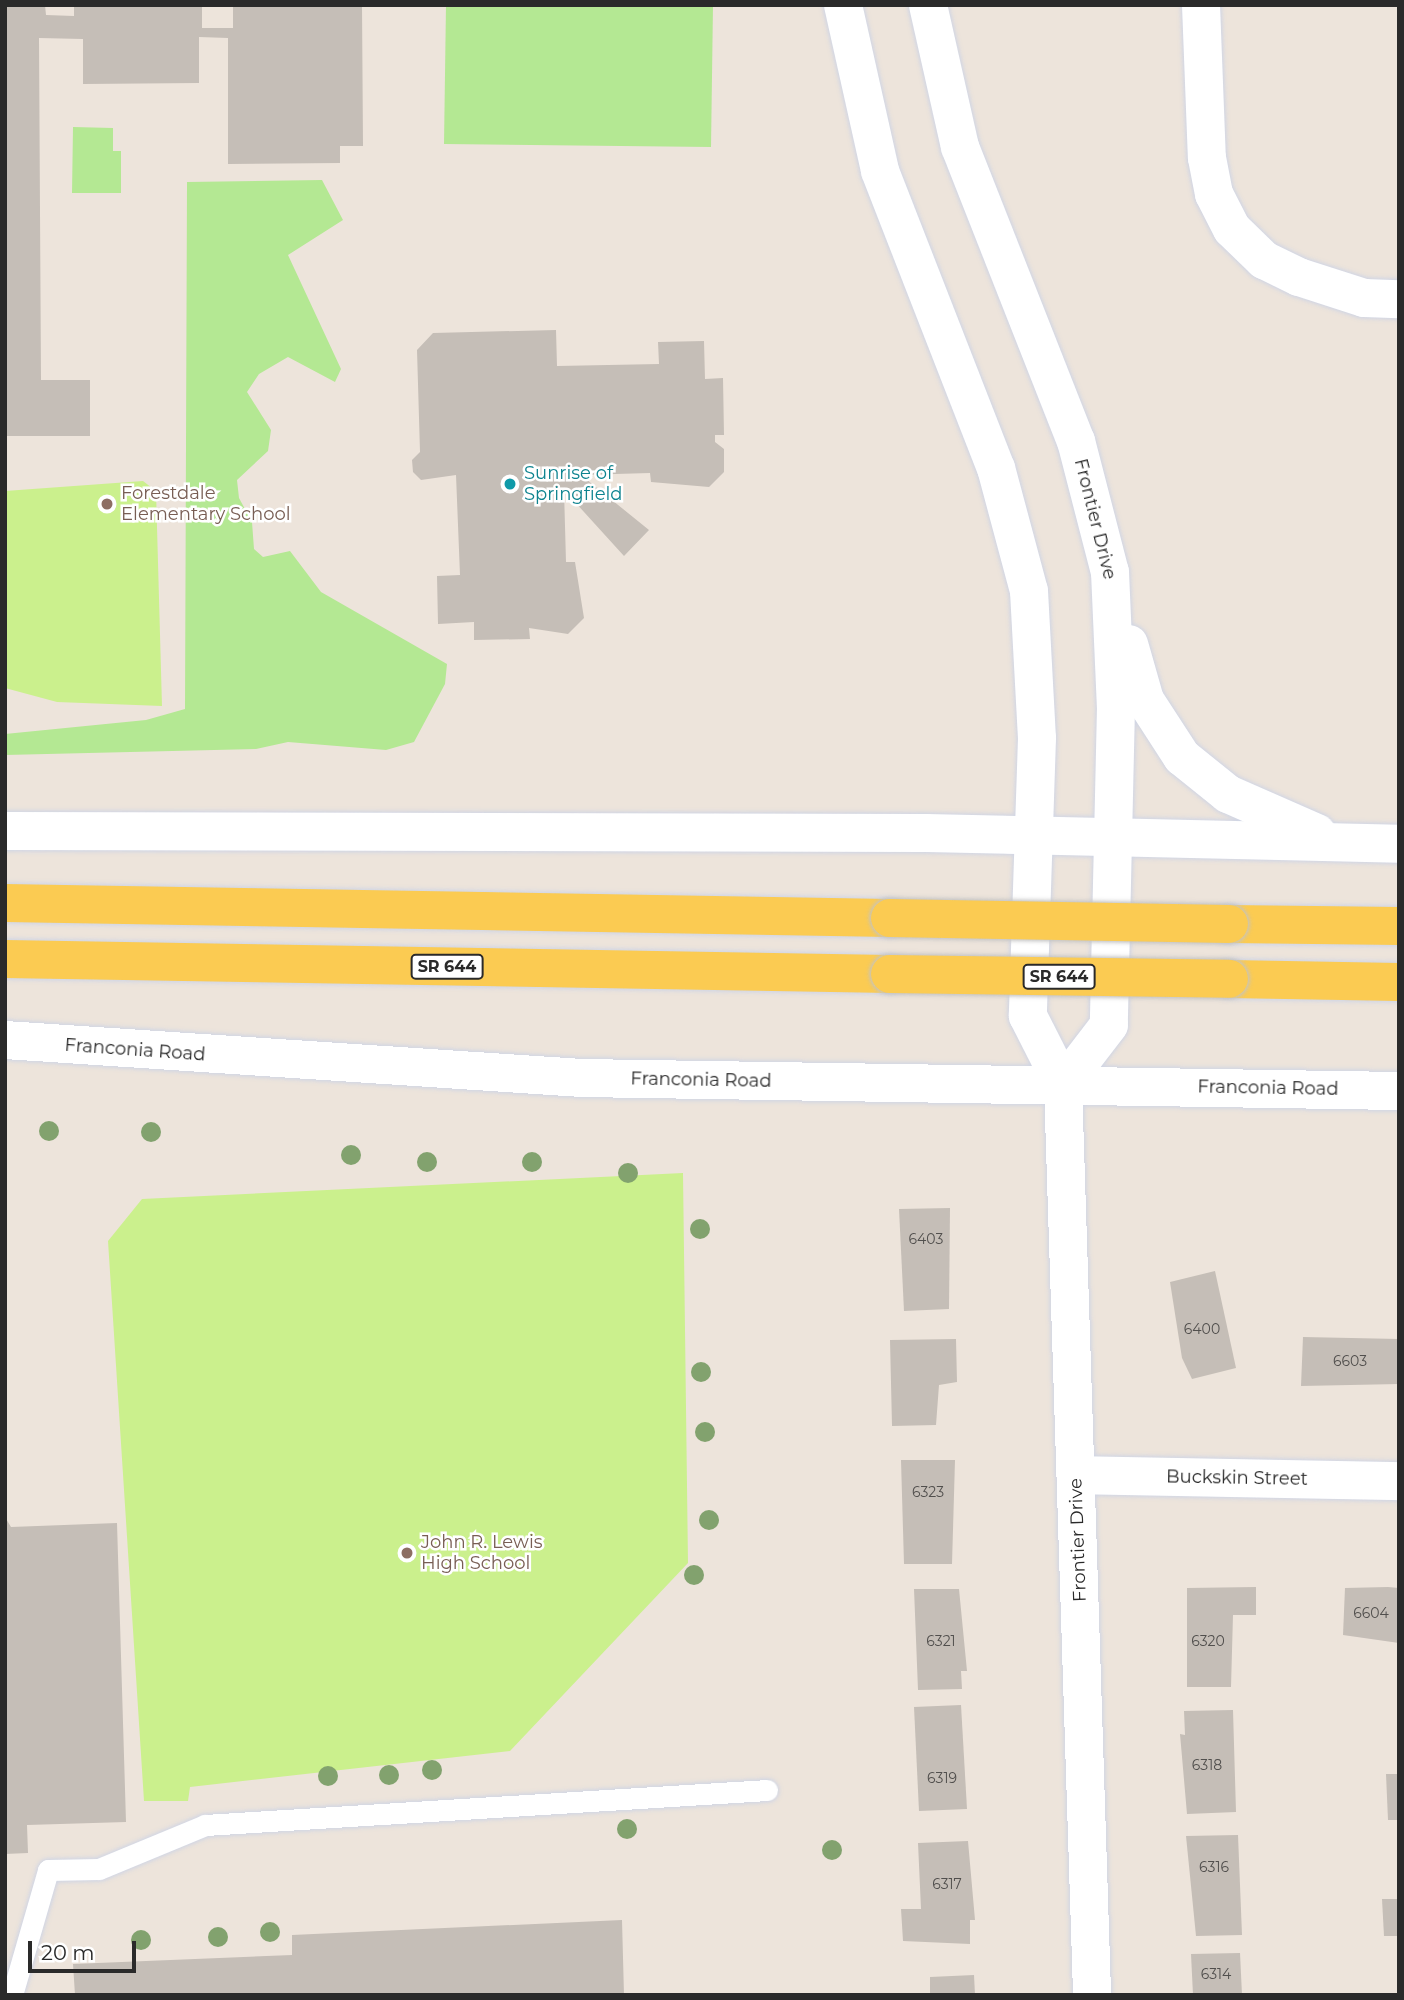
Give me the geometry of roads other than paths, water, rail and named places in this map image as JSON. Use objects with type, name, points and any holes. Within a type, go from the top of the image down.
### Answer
[{"type":"main road","name":"Frontier Drive","points":[[843,5],[880,171],[996,468],[1029,591],[1036,711],[1028,1016],[1063,1085],[1092,1995]]},
{"type":"main road","name":"Frontier Drive","points":[[928,5],[960,147],[1076,442],[1110,572],[1116,837],[1110,1025],[1063,1085]]},
{"type":"main road","points":[[1201,5],[1207,158],[1214,194],[1233,229],[1264,260],[1299,277],[1364,298],[1399,299]]},
{"type":"main road","points":[[1110,572],[1144,700],[1182,757],[1228,794],[1342,843]]},
{"type":"main road","points":[[5,831],[1032,835],[1399,844]]},
{"type":"main road","points":[[5,903],[1399,926]]},
{"type":"main road","name":"SR 644","points":[[5,960],[1399,982]]},
{"type":"main road","name":"Franconia Road","points":[[5,1040],[476,1074],[1399,1091]]},
{"type":"main road","name":"Buckskin Street","points":[[1076,1475],[1399,1481]]},
{"type":"lane","points":[[12,1995],[48,1870],[99,1869],[205,1825],[767,1790]]},
{"type":"place","name":"Sunrise of Springfield","points":[[510,484]]},
{"type":"place","name":"Forestdale Elementary School","points":[[107,504]]},
{"type":"place","name":"John R. Lewis High School","points":[[407,1553]]}]
